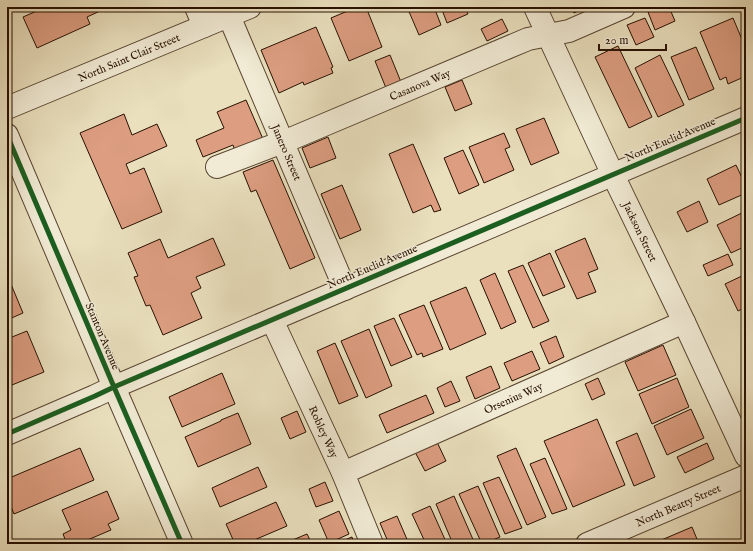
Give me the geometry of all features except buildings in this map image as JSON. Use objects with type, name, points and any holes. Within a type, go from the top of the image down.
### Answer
[{"type":"street","name":"North Saint Clair Street","points":[[7,108],[200,16],[229,16],[250,7]]},
{"type":"street","name":"Jackson Street","points":[[535,7],[746,456]]},
{"type":"street","name":"Casanova Way","points":[[217,167],[283,143],[528,39],[569,31],[624,7]]},
{"type":"street","name":"Janero Street","points":[[229,16],[345,289]]},
{"type":"street","name":"North Euclid Avenue","points":[[7,434],[746,118]]},
{"type":"street","name":"Stanton Avenue","points":[[7,135],[182,544]]},
{"type":"street","name":"Robley Way","points":[[272,320],[343,473],[372,544]]},
{"type":"street","name":"Orsenius Way","points":[[343,473],[684,322]]},
{"type":"street","name":"North Beatty Street","points":[[587,544],[746,476]]},
{"type":"cycle path","points":[[7,434],[746,118]]},
{"type":"cycle path","points":[[7,135],[182,544]]}]
